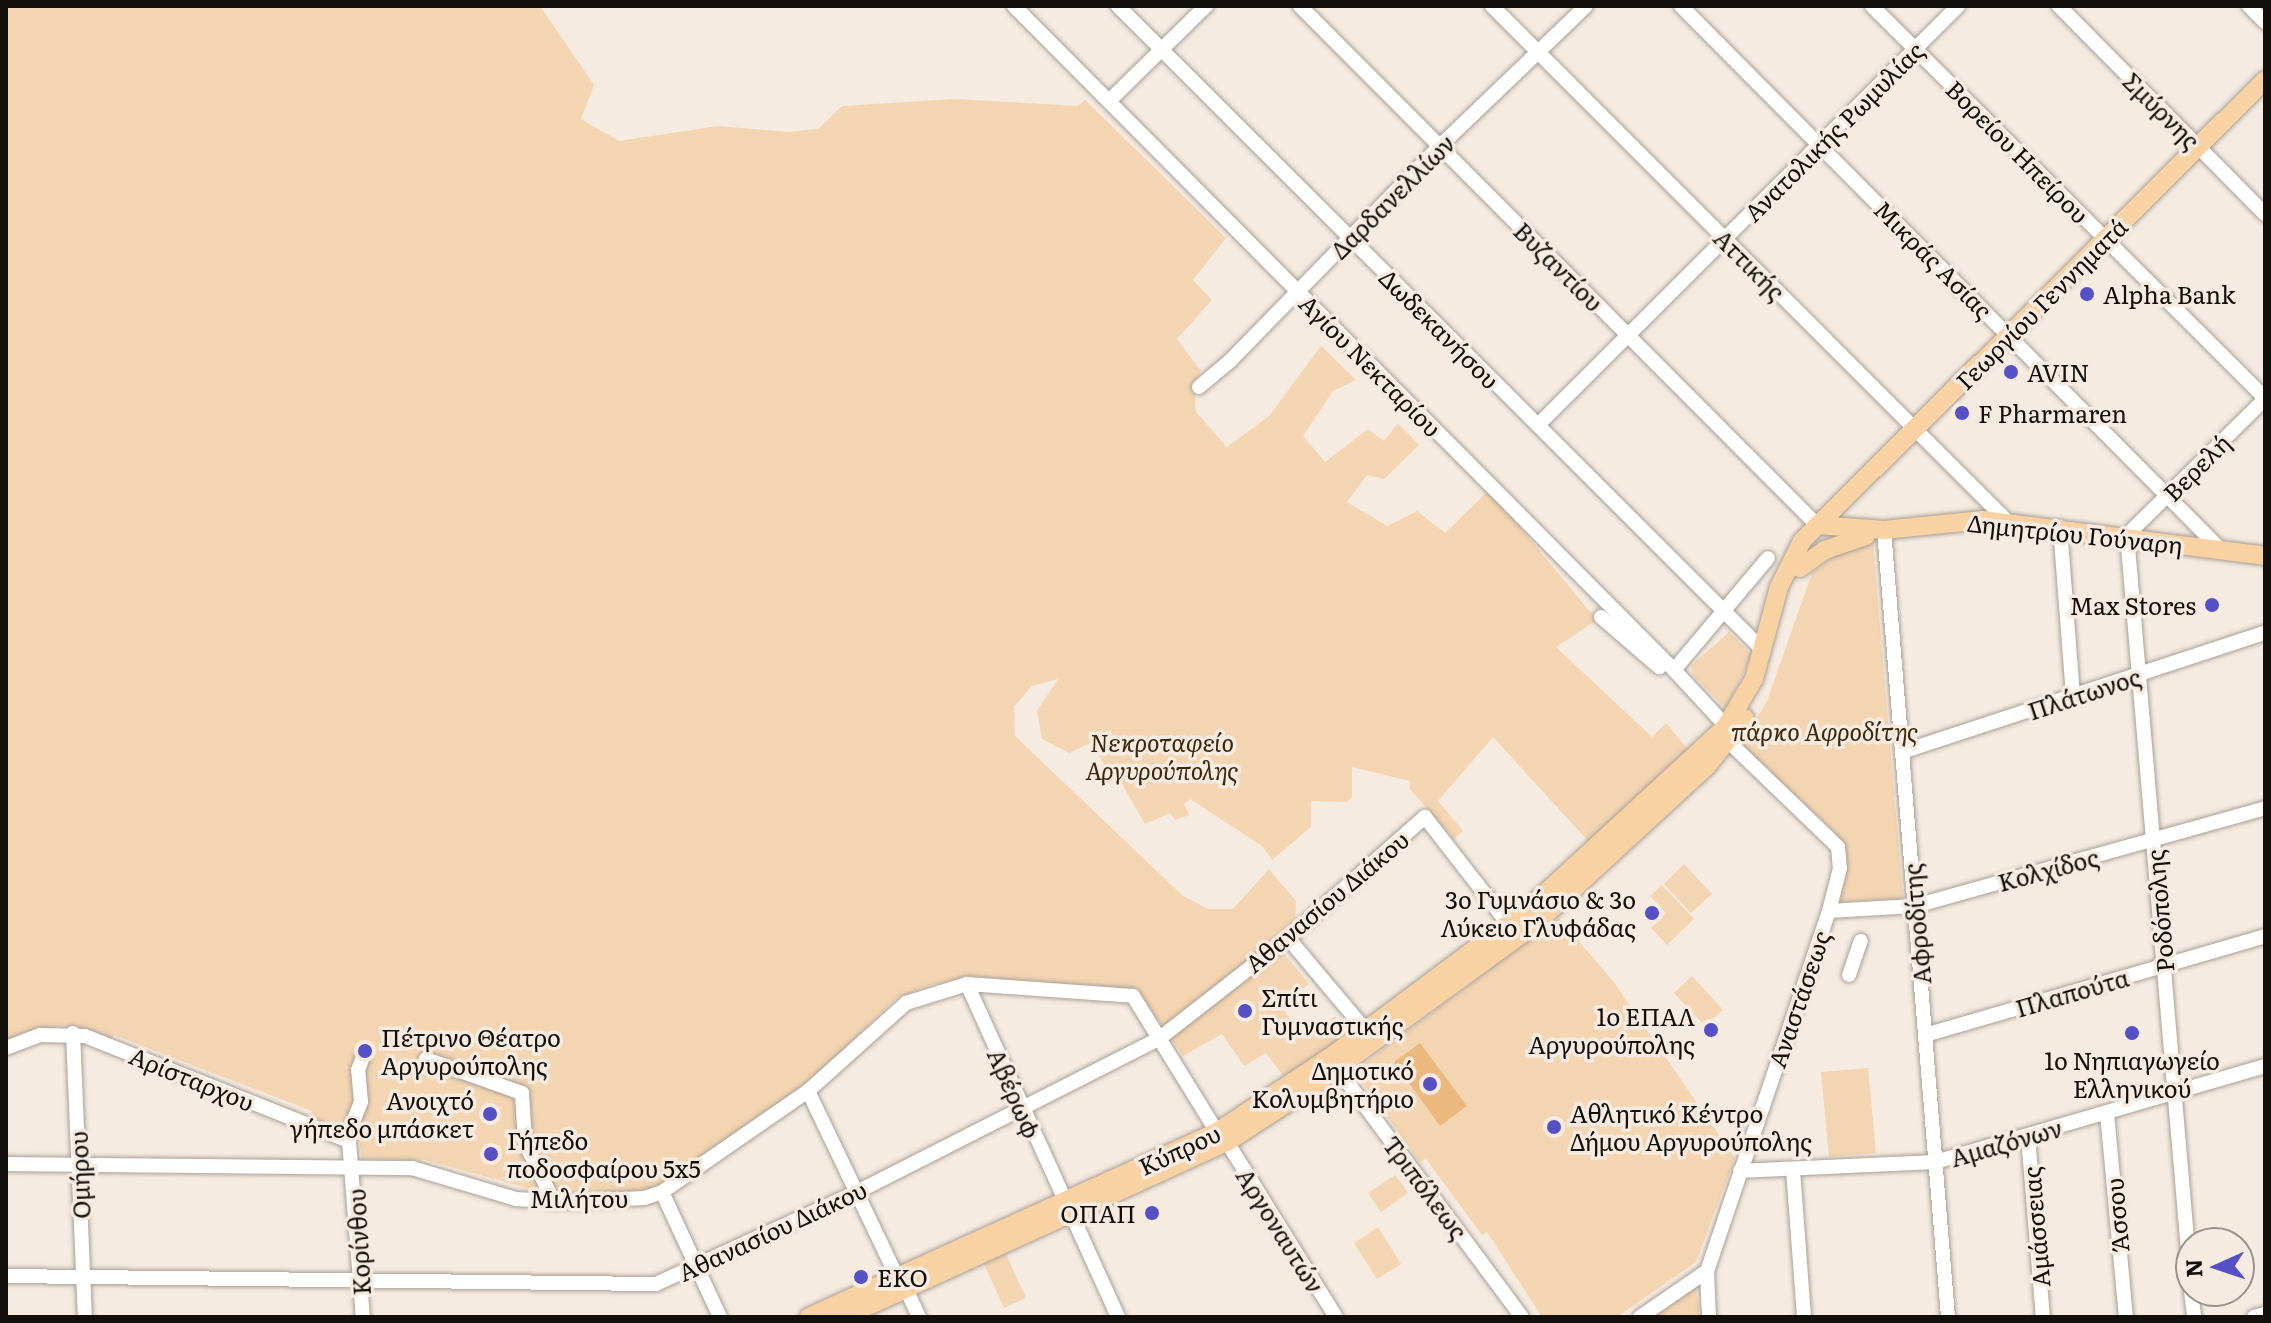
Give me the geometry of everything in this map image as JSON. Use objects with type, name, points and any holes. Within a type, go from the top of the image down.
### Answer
[{"type":"main road","name":"Γεωργίου Γεννηματά","points":[[1728,735],[1763,650],[1779,587],[1802,541],[2265,80]]},
{"type":"main road","name":"Δημητρίου Γούναρη","points":[[1884,530],[1960,520],[2008,522],[2127,535],[2265,556]]},
{"type":"main road","name":"Γεωργίου Γεννηματά","points":[[1728,735],[1762,686],[1817,525]]},
{"type":"main road","points":[[1817,525],[1884,530]]},
{"type":"main road","points":[[1800,568],[1825,550],[1884,530]]},
{"type":"main road","name":"Κύπρου","points":[[809,1317],[902,1283],[1222,1137],[1333,1064],[1513,931],[1728,735]]},
{"type":"main road","name":"Κύπρου","points":[[1333,1064],[1366,1031],[1513,931]]},
{"type":"main road","name":"Κύπρου","points":[[844,1317],[902,1283]]},
{"type":"street","name":"Αγίου Νεκταρίου","points":[[1014,6],[1674,670],[1728,735],[1838,847],[1840,868],[1829,911]]},
{"type":"street","name":"Δωδεκανήσου","points":[[1118,6],[1763,650]]},
{"type":"street","points":[[1109,101],[1206,6]]},
{"type":"street","name":"Βυζαντίου","points":[[1300,6],[1817,525]]},
{"type":"street","name":"Αττικής","points":[[1492,6],[2008,522]]},
{"type":"street","name":"Δαρδανελλίων","points":[[1199,387],[1440,146],[1586,6]]},
{"type":"street","name":"Μικράς Ασίας","points":[[1681,6],[2010,334],[2219,548]]},
{"type":"street","name":"Βορείου Ηπείρου","points":[[1872,6],[2265,399]]},
{"type":"street","name":"Ανατολικής Ρωμυλίας","points":[[1538,425],[1958,6]]},
{"type":"street","name":"Σμύρνης","points":[[2059,6],[2265,214]]},
{"type":"street","points":[[2249,6],[2265,22]]},
{"type":"street","name":"Βερελή","points":[[2127,535],[2265,399]]},
{"type":"street","points":[[2060,527],[2073,695]]},
{"type":"street","name":"Αφροδίτης","points":[[1884,530],[1948,1317]]},
{"type":"street","name":"Ροδόπολης","points":[[2127,535],[2186,1227]]},
{"type":"street","points":[[1601,617],[1663,670],[1674,670],[1768,558]]},
{"type":"street","name":"Πλάτωνος","points":[[1902,752],[2265,633]]},
{"type":"street","name":"Κολχίδος","points":[[1829,911],[1915,906],[2265,808]]},
{"type":"street","name":"Αθανασίου Διάκου","points":[[6,1276],[649,1286],[859,1191],[1022,1111],[1160,1038],[1288,938],[1425,817],[1513,931]]},
{"type":"street","name":"Αναστάσεως","points":[[1709,1317],[1707,1271],[1829,911]]},
{"type":"street","name":"Πλαπούτα","points":[[1925,1035],[2265,936]]},
{"type":"street","points":[[1288,938],[1366,1031]]},
{"type":"street","points":[[1849,975],[1861,941]]},
{"type":"street","name":"Μιλήτου","points":[[6,1164],[424,1169],[490,1193],[554,1202],[629,1200],[662,1192],[808,1091],[906,1003],[967,984],[1133,996],[1160,1038]]},
{"type":"street","name":"Αβέρωφ","points":[[967,984],[1065,1209],[1118,1317]]},
{"type":"street","name":"Αρίσταρχου","points":[[6,1048],[40,1035],[73,1033],[346,1140]]},
{"type":"street","name":"Ομήρου","points":[[73,1033],[85,1317]]},
{"type":"street","name":"Αργοναυτών","points":[[1160,1038],[1336,1317]]},
{"type":"street","points":[[354,1167],[352,1143],[346,1140],[361,1102],[358,1070],[363,1057]]},
{"type":"street","points":[[426,1059],[522,1093],[525,1138],[554,1202]]},
{"type":"street","name":"Τριπόλεως","points":[[1333,1064],[1522,1317]]},
{"type":"street","name":"Αμαζόνων","points":[[1740,1171],[1935,1162],[2265,1066]]},
{"type":"street","points":[[808,1091],[919,1317]]},
{"type":"street","name":"Άσσου","points":[[2107,1113],[2126,1317]]},
{"type":"street","points":[[510,1132],[525,1138]]},
{"type":"street","name":"Αμάσσειας","points":[[2028,1136],[2043,1317]]},
{"type":"street","name":"Κορίνθου","points":[[354,1167],[363,1317]]},
{"type":"street","points":[[1793,1170],[1804,1317]]},
{"type":"street","points":[[662,1192],[720,1317]]},
{"type":"street","points":[[1640,1317],[1707,1271]]},
{"type":"green space","name":"Νεκροταφείο Αργυρούπολης","points":[[6,6],[540,6],[594,85],[581,119],[619,141],[718,126],[787,132],[818,129],[842,106],[955,99],[1078,106],[1085,100],[1226,238],[1193,280],[1212,300],[1177,339],[1201,371],[1194,382],[1196,412],[1227,447],[1269,416],[1321,346],[1356,380],[1333,391],[1303,436],[1325,462],[1368,429],[1384,441],[1398,423],[1419,445],[1384,479],[1367,475],[1347,502],[1387,526],[1417,511],[1445,533],[1489,490],[1597,620],[1556,647],[1652,737],[1666,723],[1690,752],[1589,842],[1493,737],[1438,801],[1463,831],[1454,839],[1410,789],[1410,781],[1352,767],[1352,797],[1347,802],[1311,801],[1311,827],[1272,860],[1262,846],[1190,799],[1184,804],[1189,815],[1175,820],[1170,813],[1145,824],[1119,779],[1108,784],[1104,778],[1110,773],[1090,743],[1069,753],[1042,739],[1037,711],[1058,679],[1032,686],[1014,707],[1015,736],[1183,896],[1208,909],[1233,909],[1269,869],[1296,901],[1295,922],[1163,1027],[1138,991],[967,977],[927,986],[895,999],[806,1086],[663,1185],[640,1193],[560,1197],[425,1160],[362,1159],[359,1138],[312,1117],[312,1111],[114,1035],[111,1040],[62,1025],[6,1040]]},
{"type":"green space","name":"πάρκο Αφροδίτης","points":[[1873,543],[1903,899],[1840,902],[1847,868],[1835,832],[1741,745],[1767,701],[1812,573],[1840,552]]},
{"type":"green space","points":[[1729,632],[1752,655],[1726,709],[1693,675],[1691,666]]},
{"type":"green space","points":[[1684,864],[1712,894],[1691,913],[1664,884]]},
{"type":"green space","points":[[1662,885],[1694,919],[1667,945],[1651,928],[1666,913],[1650,896]]},
{"type":"green space","name":"Αθλητικό Κέντρο Δήμου Αργυρούπολης","points":[[1559,918],[1613,981],[1735,1158],[1696,1262],[1617,1317],[1542,1317],[1487,1232],[1482,1235],[1426,1159],[1420,1162],[1354,1071]]},
{"type":"green space","name":"Σπίτι Γυμναστικής","points":[[1282,951],[1309,984],[1281,1006],[1305,1038],[1335,1016],[1348,1034],[1286,1080],[1266,1053],[1244,1066],[1222,1034],[1183,1056],[1171,1038]]},
{"type":"green space","points":[[1692,976],[1723,1010],[1705,1026],[1674,993]]},
{"type":"green space","points":[[1868,1068],[1876,1153],[1829,1157],[1821,1072]]},
{"type":"green space","points":[[1395,1175],[1408,1193],[1381,1212],[1368,1193]]},
{"type":"green space","points":[[1378,1227],[1401,1264],[1377,1279],[1354,1243]]},
{"type":"green space","points":[[1005,1252],[1026,1298],[1004,1308],[983,1262]]},
{"type":"green space","points":[[1696,1287],[1700,1317],[1655,1317]]},
{"type":"shaded area","name":"Δημοτικό Κολυμβητήριο","points":[[1420,1043],[1467,1106],[1440,1126],[1394,1062]]},
{"type":"place","name":"Alpha Bank","points":[[2087,294]]},
{"type":"place","name":"AVIN","points":[[2011,372]]},
{"type":"place","name":"F Pharmaren","points":[[1962,413]]},
{"type":"place","name":"Max Stores","points":[[2212,605]]},
{"type":"place","name":"3ο Γυμνάσιο & 3ο Λύκειο Γλυφάδας","points":[[1652,913]]},
{"type":"place","name":"Σπίτι Γυμναστικής","points":[[1245,1011]]},
{"type":"place","name":"1o ΕΠΑΛ Αργυρούπολης","points":[[1711,1030]]},
{"type":"place","name":"1ο Νηπιαγωγείο Ελληνικού","points":[[2132,1033]]},
{"type":"place","name":"Πέτρινο Θέατρο Αργυρούπολης","points":[[365,1051]]},
{"type":"place","name":"Δημοτικό Κολυμβητήριο","points":[[1430,1084]]},
{"type":"place","name":"Ανοιχτό γήπεδο μπάσκετ","points":[[490,1114]]},
{"type":"place","name":"Αθλητικό Κέντρο Δήμου Αργυρούπολης","points":[[1554,1127]]},
{"type":"place","name":"Γήπεδο ποδοσφαίρου 5x5","points":[[491,1154]]},
{"type":"place","name":"ΟΠΑΠ","points":[[1152,1213]]},
{"type":"place","name":"EKO","points":[[861,1277]]}]
